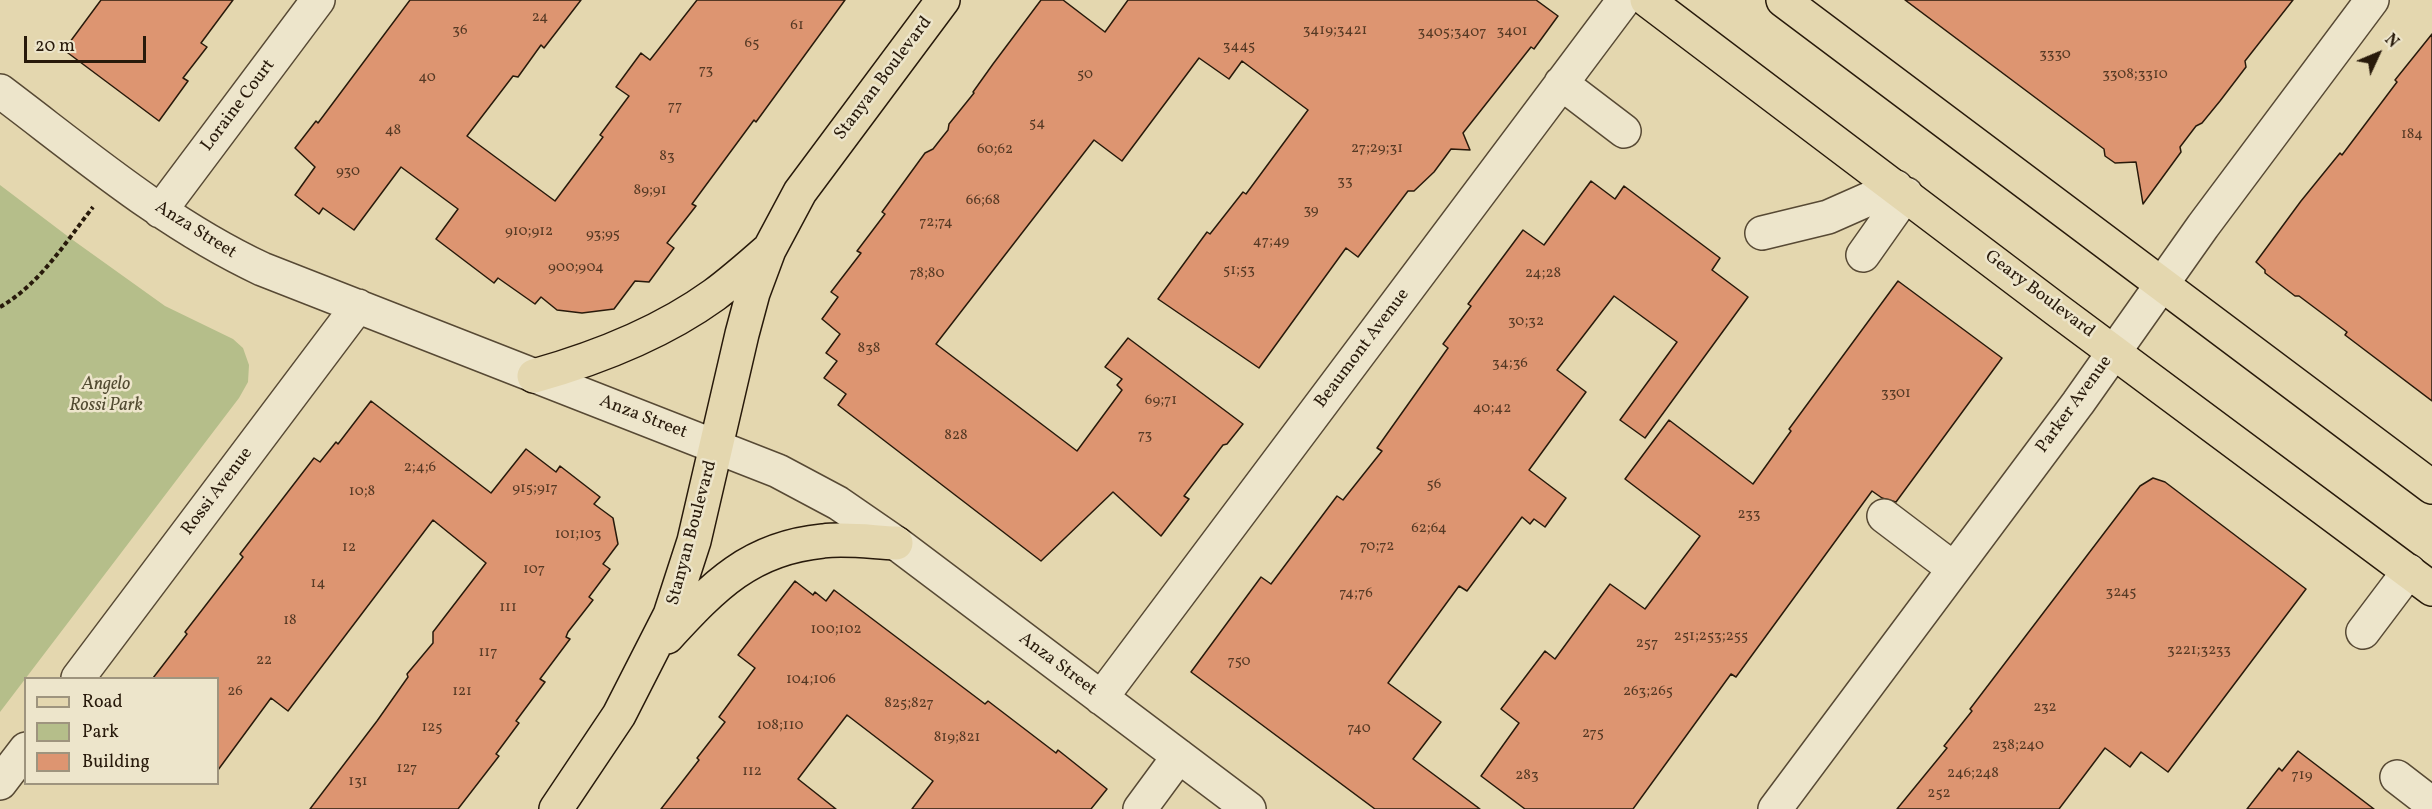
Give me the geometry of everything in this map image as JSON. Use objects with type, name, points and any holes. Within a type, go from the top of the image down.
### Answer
[{"type":"main road","name":"Stanyan Boulevard","points":[[556,809],[613,724],[653,651],[685,576],[742,334],[765,259],[800,192],[944,0]]},
{"type":"main road","name":"Geary Boulevard","points":[[1647,0],[2420,580]]},
{"type":"main road","points":[[1783,0],[2432,486]]},
{"type":"main road","points":[[534,375],[601,355],[673,321],[765,259]]},
{"type":"main road","points":[[653,651],[723,580],[749,562],[769,552],[795,544],[825,540],[896,543]]},
{"type":"street","name":"Loraine Court","points":[[160,211],[318,0]]},
{"type":"street","name":"Beaumont Avenue","points":[[1101,698],[1624,0]]},
{"type":"street","name":"Parker Avenue","points":[[1775,809],[2372,0]]},
{"type":"street","points":[[1561,83],[1624,130]]},
{"type":"street","name":"Anza Street","points":[[0,91],[160,211],[226,252],[262,269],[778,471],[811,487],[896,543],[1249,809]]},
{"type":"street","points":[[1762,233],[1828,217],[1901,190]]},
{"type":"street","points":[[1863,255],[1901,190]]},
{"type":"street","name":"Rossi Avenue","points":[[79,677],[358,306]]},
{"type":"street","points":[[1884,516],[1954,569]]},
{"type":"street","points":[[2363,632],[2420,580]]},
{"type":"street","points":[[0,783],[24,752]]},
{"type":"street","points":[[1140,809],[1179,756]]},
{"type":"street","points":[[2397,777],[2432,804]]},
{"type":"path","points":[[0,307],[16,298],[43,272],[116,178]]},
{"type":"green space","name":"Angelo Rossi Park","points":[[0,185],[165,306],[233,339],[243,348],[249,365],[248,382],[239,398],[27,677],[24,677],[24,680],[0,712]]},
{"type":"building","points":[[101,0],[233,0],[201,43],[207,47],[183,78],[188,81],[159,121],[64,50]]},
{"type":"building","points":[[410,0],[581,0],[544,48],[541,45],[518,77],[513,76],[467,136],[555,201],[603,137],[600,135],[629,96],[616,87],[641,53],[650,60],[697,0],[845,0],[756,122],[754,120],[692,204],[696,206],[667,243],[674,248],[649,282],[635,281],[614,309],[582,313],[557,310],[541,297],[535,304],[498,278],[494,283],[436,239],[458,209],[401,167],[354,230],[323,208],[319,214],[295,195],[315,167],[295,148],[316,121],[318,123]]},
{"type":"building","points":[[1041,0],[1063,0],[1105,32],[1128,0],[1536,0],[1558,16],[1534,49],[1531,47],[1463,133],[1470,150],[1451,149],[1434,172],[1414,191],[1408,191],[1358,257],[1346,248],[1259,368],[1158,299],[1207,232],[1210,234],[1243,192],[1246,194],[1308,110],[1242,61],[1229,79],[1199,58],[1122,161],[1094,140],[936,344],[1077,451],[1122,390],[1117,385],[1122,379],[1105,367],[1128,338],[1243,424],[1227,444],[1223,445],[1184,496],[1189,499],[1161,536],[1113,492],[1041,561],[838,405],[846,394],[824,378],[837,361],[826,353],[840,334],[822,319],[838,297],[831,292],[861,253],[857,251],[885,214],[882,212],[925,153],[933,149],[948,130],[949,124]]},
{"type":"building","points":[[1905,0],[2293,0],[2245,61],[2246,67],[2220,101],[2180,147],[2181,152],[2143,204],[2136,162],[2115,163],[2105,156],[2104,149]]},
{"type":"building","points":[[2432,34],[2432,401],[2345,335],[2347,332],[2265,273],[2265,270],[2256,262],[2301,201],[2340,153],[2342,155],[2397,82],[2395,80]]},
{"type":"building","points":[[1591,181],[1615,199],[1624,186],[1720,258],[1712,270],[1748,297],[1645,438],[1620,420],[1677,342],[1614,296],[1557,370],[1586,392],[1529,470],[1566,498],[1545,527],[1534,519],[1530,524],[1522,517],[1467,591],[1459,586],[1388,683],[1441,722],[1413,759],[1480,809],[1375,809],[1191,672],[1261,577],[1271,584],[1337,496],[1343,500],[1382,451],[1377,448],[1448,348],[1443,344],[1471,306],[1468,304],[1523,230],[1544,245]]},
{"type":"building","points":[[1898,281],[2002,358],[1896,502],[1882,498],[1872,491],[1736,677],[1731,674],[1633,809],[1525,809],[1481,776],[1519,723],[1501,709],[1545,651],[1555,659],[1610,584],[1645,609],[1700,536],[1625,479],[1669,420],[1753,484],[1791,431],[1789,429]]},
{"type":"building","points":[[371,401],[491,493],[526,449],[556,472],[560,466],[600,497],[594,504],[613,518],[618,544],[603,564],[610,569],[589,597],[593,600],[568,632],[566,637],[570,639],[540,679],[545,682],[516,721],[519,723],[496,754],[499,756],[458,809],[310,809],[377,721],[408,677],[407,674],[433,643],[433,632],[486,563],[433,520],[288,711],[271,698],[219,769],[219,677],[154,677],[243,557],[240,554],[314,458],[320,462],[336,442],[338,444]]},
{"type":"building","points":[[2153,478],[2165,482],[2306,589],[2168,772],[2141,752],[2130,767],[2105,748],[2059,809],[1897,809],[1947,748],[1944,746],[1972,711],[1970,709],[2140,486]]},
{"type":"building","points":[[795,581],[813,595],[815,592],[826,601],[834,590],[985,704],[988,701],[1056,753],[1058,750],[1107,789],[1091,809],[912,809],[933,781],[847,715],[798,779],[836,809],[661,809],[725,722],[719,717],[755,668],[738,655]]},
{"type":"building","points":[[2298,751],[2374,809],[2247,809],[2279,768],[2282,771]]}]
